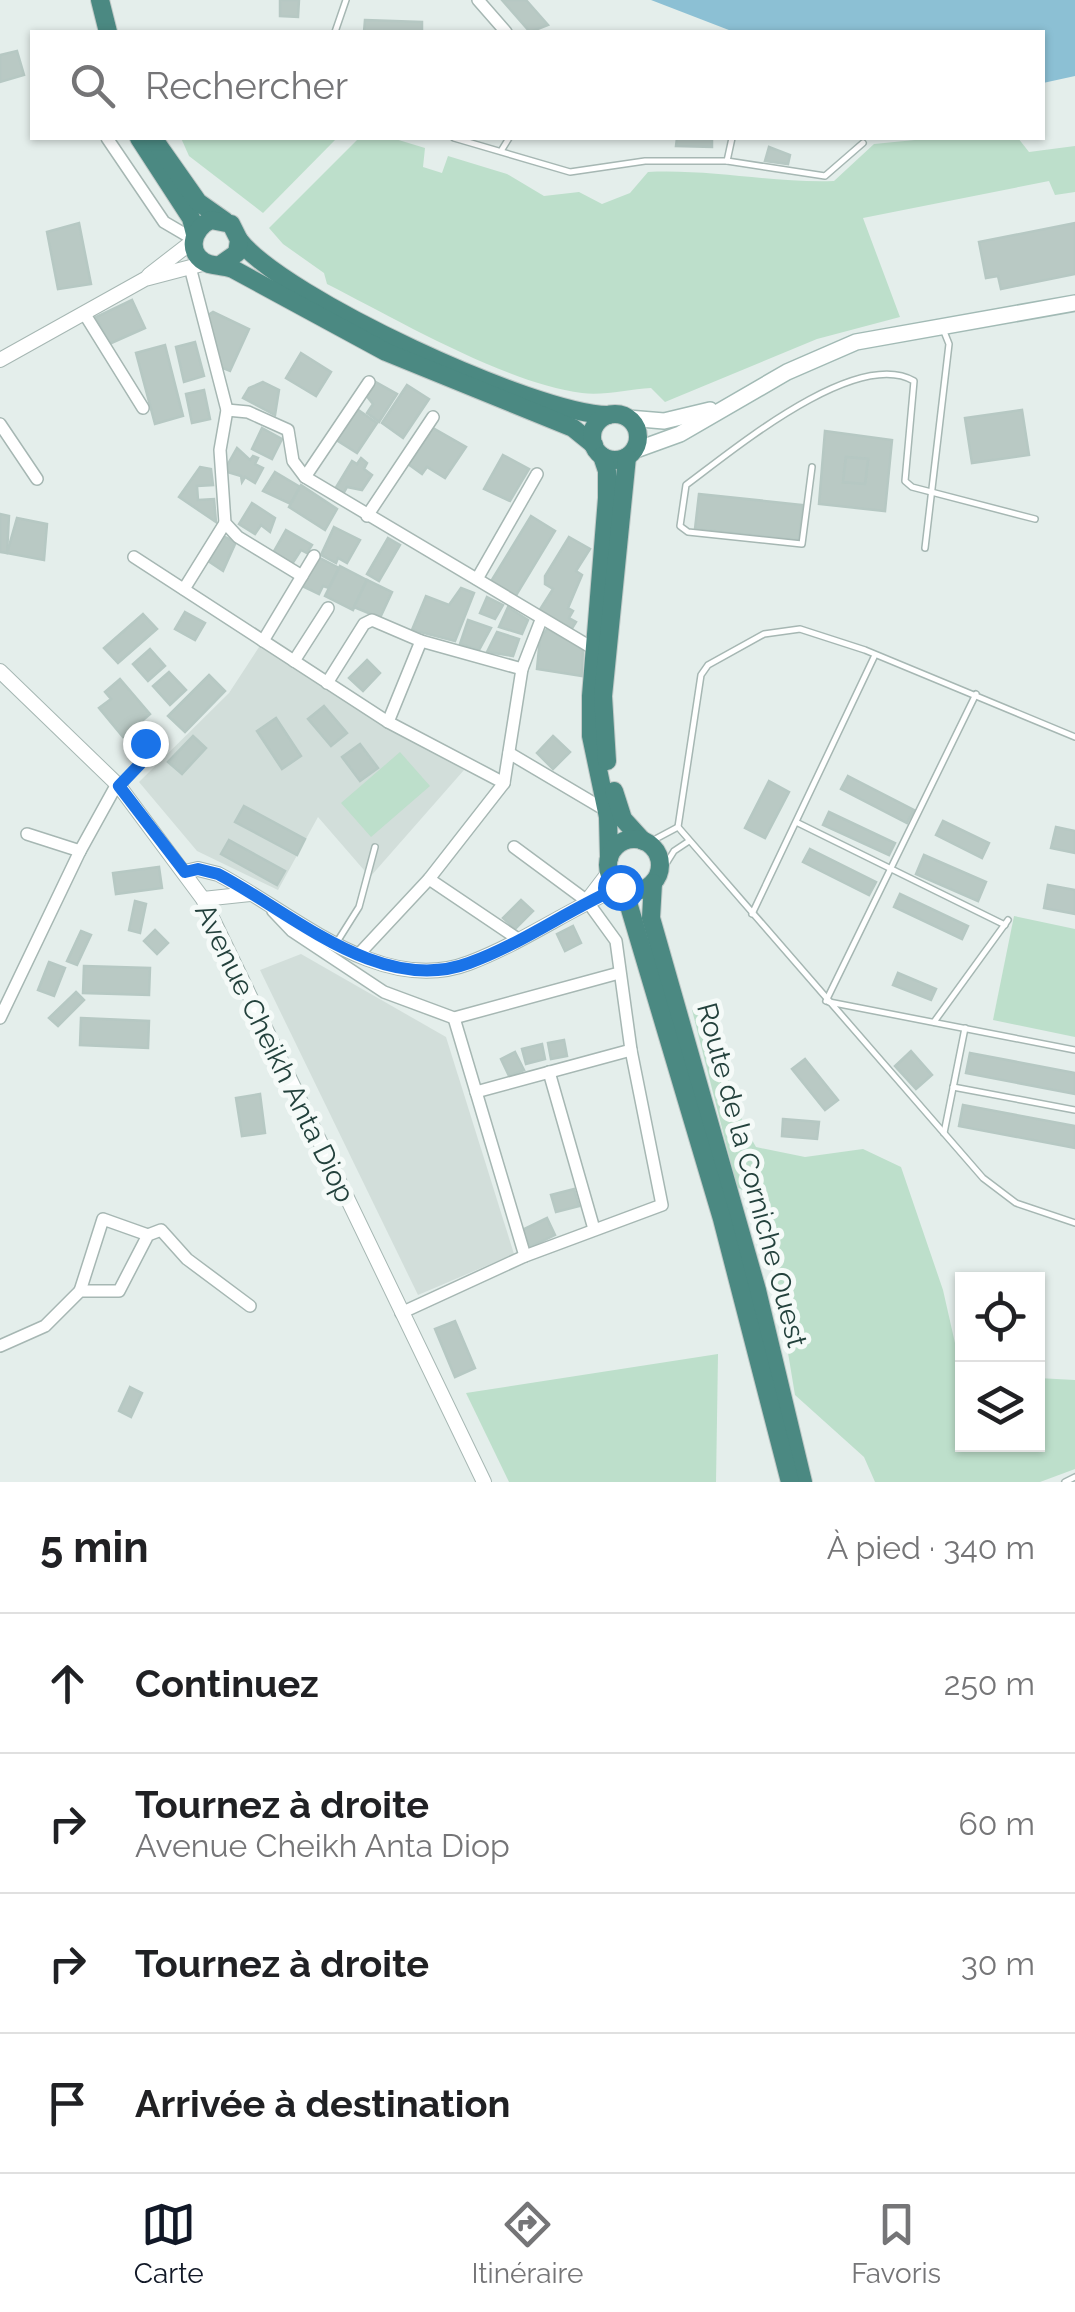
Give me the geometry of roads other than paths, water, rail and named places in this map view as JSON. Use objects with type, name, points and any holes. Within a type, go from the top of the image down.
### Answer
[{"type":"highway","points":[[89,0],[96,30]]},
{"type":"highway","points":[[100,0],[108,30]]},
{"type":"highway","points":[[141,140],[189,202],[225,221],[262,263],[375,332],[556,406],[628,418],[638,437],[630,454],[603,696],[604,742],[621,815],[658,854],[656,879],[636,891],[616,876],[626,840],[645,842]]},
{"type":"highway","points":[[155,140],[189,202],[196,254],[205,265],[386,352],[572,428],[614,460],[630,454]]},
{"type":"highway","points":[[194,238],[204,223],[225,221]]},
{"type":"highway","points":[[205,265],[237,254],[239,240]]},
{"type":"highway","points":[[598,450],[593,430],[608,416]]},
{"type":"highway","name":"Route de la Corniche Ouest","points":[[598,450],[607,471],[607,498],[591,736],[616,876],[722,1218],[790,1482]]},
{"type":"highway","name":"Route de la Corniche Ouest","points":[[656,879],[651,918],[757,1290],[803,1482]]},
{"type":"main road","points":[[630,454],[680,434],[724,406],[840,348],[1075,303]]},
{"type":"main road","points":[[628,418],[664,421],[724,406]]},
{"type":"street","points":[[478,0],[504,30]]},
{"type":"street","points":[[0,360],[145,279],[194,238],[164,222],[108,140]]},
{"type":"street","points":[[145,279],[205,265],[227,410],[220,450],[225,523],[184,589]]},
{"type":"street","points":[[84,312],[142,408]]},
{"type":"street","points":[[305,477],[368,382]]},
{"type":"street","points":[[227,410],[248,412],[288,430],[293,461],[305,477],[594,649]]},
{"type":"street","points":[[367,516],[433,416]]},
{"type":"street","points":[[0,424],[37,479]]},
{"type":"street","points":[[477,579],[537,474]]},
{"type":"street","points":[[225,523],[238,537],[302,576]]},
{"type":"street","points":[[264,641],[314,556]]},
{"type":"street","points":[[134,557],[388,722],[504,783]]},
{"type":"street","points":[[294,662],[328,608]]},
{"type":"street","points":[[328,683],[369,620],[421,641],[522,669]]},
{"type":"street","points":[[359,954],[428,879],[504,783],[522,669],[541,620]]},
{"type":"street","points":[[388,722],[421,641]]},
{"type":"street","name":"Avenue Cheikh Anta Diop","points":[[2,676],[118,785],[203,899],[484,1482]]},
{"type":"street","points":[[509,753],[607,811]]},
{"type":"street","points":[[0,1018],[80,850],[118,785]]},
{"type":"street","points":[[26,834],[80,850]]},
{"type":"street","points":[[401,1313],[525,1256],[662,1205],[631,1050],[616,941],[587,901],[514,847]]},
{"type":"street","points":[[185,872],[198,869],[218,874],[359,954],[398,968],[436,970],[472,962],[518,939],[587,901],[616,876]]},
{"type":"street","points":[[428,879],[518,939]]},
{"type":"street","points":[[203,899],[250,894]]},
{"type":"street","points":[[267,904],[292,931],[384,992],[454,1018],[619,973]]},
{"type":"street","points":[[454,1018],[525,1256]]},
{"type":"street","points":[[476,1092],[631,1050]]},
{"type":"street","points":[[549,1072],[594,1229]]},
{"type":"street","points":[[0,1346],[45,1326],[80,1290],[103,1219],[148,1235],[162,1230],[187,1259],[250,1306]]},
{"type":"street","points":[[80,1290],[119,1290],[148,1235]]},
{"type":"lane","points":[[336,30],[346,0]]},
{"type":"lane","points":[[461,140],[570,172],[645,160],[728,161],[825,176],[864,143]]},
{"type":"lane","points":[[501,152],[508,140]]},
{"type":"lane","points":[[728,161],[732,140]]},
{"type":"lane","points":[[925,548],[949,344],[942,326]]},
{"type":"lane","points":[[812,468],[802,544],[688,532],[680,526],[686,485],[789,410],[862,378],[885,374],[902,374],[914,380],[905,481],[912,487],[1035,518]]},
{"type":"lane","points":[[678,827],[700,675],[708,665],[764,634],[800,629],[876,654],[1075,737]]},
{"type":"lane","points":[[752,914],[876,654]]},
{"type":"lane","points":[[826,1002],[976,694]]},
{"type":"lane","points":[[118,785],[140,764],[145,743]]},
{"type":"lane","points":[[798,823],[1006,923],[934,1022]]},
{"type":"lane","points":[[645,842],[678,827]]},
{"type":"lane","points":[[678,827],[826,1002],[984,1178],[1016,1203],[1075,1223]]},
{"type":"lane","points":[[656,879],[674,851],[690,840]]},
{"type":"lane","points":[[337,942],[359,907],[375,847]]},
{"type":"lane","points":[[826,1002],[1075,1050]]},
{"type":"lane","points":[[944,1136],[965,1028]]},
{"type":"lane","points":[[953,1087],[1075,1110]]},
{"type":"lane","points":[[1065,1482],[1075,1477]]},
{"type":"water","points":[[651,0],[1075,0],[1075,76],[1045,83],[1045,30],[729,30]]}]
